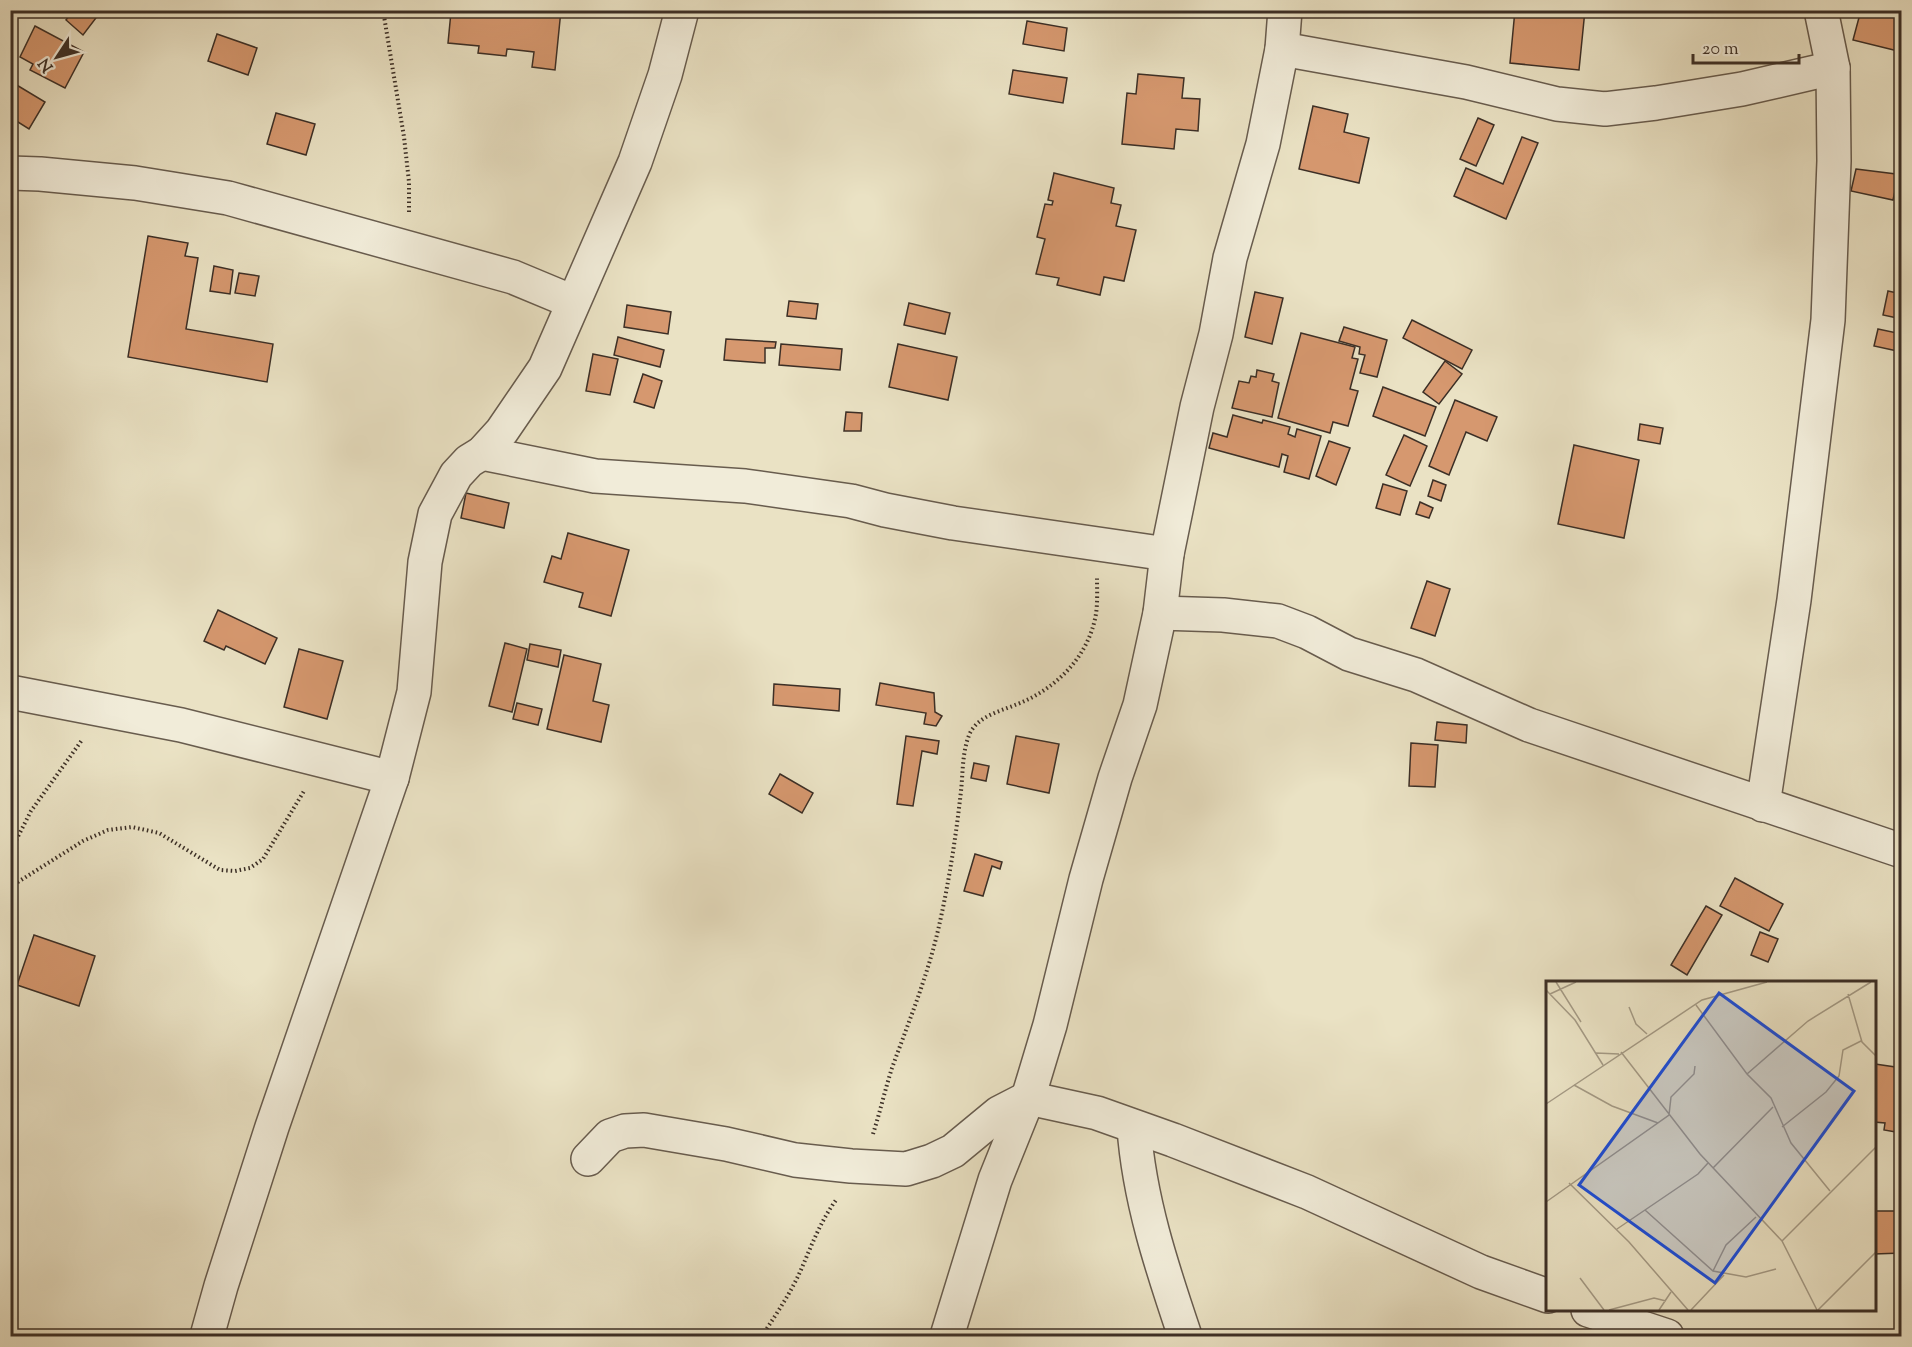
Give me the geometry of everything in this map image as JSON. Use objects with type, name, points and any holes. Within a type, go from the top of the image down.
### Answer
[{"type":"street","points":[[207,1336],[268,1138],[392,778],[414,692],[425,562],[435,514],[456,475],[469,461],[482,453],[520,407],[545,368],[635,162],[665,75],[682,10]]},
{"type":"street","points":[[947,1336],[995,1180],[1028,1098],[1050,1025],[1086,879],[1115,778],[1140,705],[1161,614],[1167,554],[1197,407],[1216,334],[1230,258],[1263,144],[1282,49],[1285,10]]},
{"type":"street","points":[[1764,805],[1794,600],[1828,320],[1834,161],[1833,68],[1821,10]]},
{"type":"street","points":[[1282,49],[1466,82],[1557,104],[1605,109],[1742,89],[1833,68]]},
{"type":"street","points":[[10,173],[135,183],[228,198],[513,277],[573,302]]},
{"type":"street","points":[[482,453],[595,476],[745,486],[851,501],[953,523],[1167,554]]},
{"type":"street","points":[[1161,614],[1223,615],[1278,621],[1307,632],[1349,654],[1416,675],[1528,725],[1902,851]]},
{"type":"street","points":[[10,692],[181,725],[392,778]]},
{"type":"street","points":[[588,1159],[610,1136],[625,1131],[644,1130],[726,1144],[795,1160],[906,1169],[932,1161],[953,1151],[999,1113],[1028,1098],[1097,1113],[1134,1126],[1307,1192],[1481,1272],[1546,1295]]},
{"type":"street","points":[[1134,1126],[1136,1159],[1152,1233],[1185,1336]]},
{"type":"street","points":[[1591,1311],[1667,1336]]},
{"type":"path","points":[[383,10],[409,182],[409,249]]},
{"type":"path","points":[[762,1336],[799,1273],[826,1213],[859,1166],[870,1141],[939,928],[961,792],[963,759],[969,736],[975,725],[984,718],[1035,696],[1053,684],[1080,656],[1095,618],[1100,545]]},
{"type":"path","points":[[10,852],[31,811],[103,710]]},
{"type":"path","points":[[10,887],[83,840],[108,830],[132,827],[159,833],[220,870],[234,871],[250,867],[262,859],[324,760]]},
{"type":"building","points":[[73,10],[102,10],[83,35],[66,20]]},
{"type":"building","points":[[465,10],[561,10],[555,70],[532,67],[534,52],[507,49],[506,56],[478,53],[479,46],[448,43],[451,12],[465,13]]},
{"type":"building","points":[[1515,10],[1585,10],[1579,70],[1510,63]]},
{"type":"building","points":[[1861,10],[1902,10],[1902,52],[1853,40]]},
{"type":"building","points":[[1027,21],[1067,28],[1064,51],[1023,44]]},
{"type":"building","points":[[35,26],[84,52],[65,88],[30,70],[33,64],[20,57]]},
{"type":"building","points":[[217,34],[257,48],[248,75],[208,61]]},
{"type":"building","points":[[1013,70],[1067,78],[1063,103],[1009,94]]},
{"type":"building","points":[[1138,74],[1184,78],[1182,98],[1200,99],[1198,131],[1176,129],[1174,149],[1122,144],[1127,93],[1136,94]]},
{"type":"building","points":[[10,81],[45,102],[29,129],[10,117]]},
{"type":"building","points":[[1313,106],[1348,114],[1344,132],[1369,138],[1359,183],[1299,169]]},
{"type":"building","points":[[276,113],[315,124],[306,155],[267,144]]},
{"type":"building","points":[[1478,118],[1494,125],[1476,166],[1460,159]]},
{"type":"building","points":[[1522,137],[1538,143],[1506,219],[1454,196],[1466,168],[1503,184]]},
{"type":"building","points":[[1856,169],[1896,174],[1898,178],[1893,200],[1851,191]]},
{"type":"building","points":[[1054,173],[1114,188],[1111,203],[1121,205],[1116,226],[1136,230],[1124,281],[1104,277],[1100,295],[1057,285],[1059,278],[1036,274],[1045,239],[1037,237],[1045,204],[1052,205],[1053,201],[1048,200]]},
{"type":"building","points":[[148,236],[188,243],[185,256],[198,258],[186,329],[273,344],[267,382],[128,357]]},
{"type":"building","points":[[214,266],[233,270],[230,294],[210,291]]},
{"type":"building","points":[[239,273],[259,276],[255,296],[235,293]]},
{"type":"building","points":[[1888,291],[1902,294],[1902,319],[1883,315]]},
{"type":"building","points":[[1255,292],[1283,298],[1272,344],[1245,337]]},
{"type":"building","points":[[789,301],[818,304],[816,319],[787,316]]},
{"type":"building","points":[[909,303],[950,313],[945,334],[904,325]]},
{"type":"building","points":[[627,305],[671,312],[668,334],[624,327]]},
{"type":"building","points":[[1412,320],[1472,350],[1462,369],[1403,338]]},
{"type":"building","points":[[1344,327],[1387,340],[1377,377],[1360,373],[1365,355],[1359,354],[1360,347],[1339,341]]},
{"type":"building","points":[[1878,329],[1902,334],[1902,352],[1874,346]]},
{"type":"building","points":[[1301,333],[1355,347],[1352,358],[1358,359],[1350,389],[1358,391],[1348,426],[1333,422],[1330,433],[1278,418]]},
{"type":"building","points":[[618,337],[664,350],[660,367],[614,355]]},
{"type":"building","points":[[726,339],[776,342],[775,348],[765,348],[765,363],[724,360]]},
{"type":"building","points":[[781,344],[842,349],[840,370],[779,365]]},
{"type":"building","points":[[898,344],[957,357],[948,400],[889,387]]},
{"type":"building","points":[[593,354],[618,359],[610,395],[586,391]]},
{"type":"building","points":[[1445,361],[1462,374],[1439,404],[1423,392]]},
{"type":"building","points":[[1257,370],[1274,374],[1272,381],[1279,383],[1272,417],[1232,408],[1239,381],[1249,383],[1251,376],[1256,377]]},
{"type":"building","points":[[643,374],[662,381],[654,408],[634,402]]},
{"type":"building","points":[[1383,387],[1436,407],[1425,436],[1373,416]]},
{"type":"building","points":[[1455,400],[1497,417],[1487,441],[1466,432],[1449,475],[1429,466]]},
{"type":"building","points":[[846,412],[862,413],[861,431],[844,431]]},
{"type":"building","points":[[1233,415],[1262,423],[1263,420],[1290,427],[1288,434],[1295,437],[1297,429],[1321,436],[1309,479],[1284,472],[1288,456],[1282,454],[1279,467],[1209,448],[1213,433],[1227,437]]},
{"type":"building","points":[[1640,424],[1663,428],[1660,444],[1638,440]]},
{"type":"building","points":[[1404,435],[1427,446],[1410,486],[1386,475]]},
{"type":"building","points":[[1329,441],[1350,448],[1336,485],[1316,476]]},
{"type":"building","points":[[1574,445],[1639,460],[1624,538],[1558,524]]},
{"type":"building","points":[[1433,480],[1446,485],[1441,501],[1428,496]]},
{"type":"building","points":[[1383,484],[1407,491],[1400,515],[1376,508]]},
{"type":"building","points":[[466,493],[509,503],[504,528],[461,518]]},
{"type":"building","points":[[1420,502],[1433,508],[1429,518],[1416,514]]},
{"type":"building","points":[[568,533],[629,550],[611,616],[579,607],[583,593],[544,582],[552,556],[561,559]]},
{"type":"building","points":[[1427,581],[1450,589],[1435,636],[1411,628]]},
{"type":"building","points":[[218,610],[277,638],[265,664],[226,646],[224,650],[204,641]]},
{"type":"building","points":[[505,643],[527,649],[512,712],[489,706]]},
{"type":"building","points":[[530,644],[561,650],[558,667],[527,660]]},
{"type":"building","points":[[299,649],[343,661],[327,719],[284,707]]},
{"type":"building","points":[[564,655],[601,664],[593,701],[609,705],[601,742],[547,729]]},
{"type":"building","points":[[880,683],[934,693],[935,712],[942,716],[936,726],[924,724],[926,713],[876,705]]},
{"type":"building","points":[[774,684],[840,689],[839,711],[773,705]]},
{"type":"building","points":[[517,703],[542,709],[538,725],[513,719]]},
{"type":"building","points":[[1437,722],[1467,725],[1466,743],[1435,740]]},
{"type":"building","points":[[906,736],[939,741],[937,754],[922,751],[913,806],[897,804]]},
{"type":"building","points":[[1016,736],[1059,744],[1049,793],[1007,784]]},
{"type":"building","points":[[1411,743],[1438,745],[1435,787],[1409,786]]},
{"type":"building","points":[[974,763],[989,766],[986,781],[971,778]]},
{"type":"building","points":[[780,774],[813,793],[802,813],[769,794]]},
{"type":"building","points":[[975,854],[1002,862],[1000,869],[992,866],[983,896],[964,891]]},
{"type":"building","points":[[1735,878],[1783,904],[1769,931],[1720,906]]},
{"type":"building","points":[[1706,906],[1722,915],[1687,975],[1671,965]]},
{"type":"building","points":[[1760,932],[1778,939],[1768,962],[1751,955]]},
{"type":"building","points":[[34,935],[95,956],[79,1006],[17,985]]},
{"type":"building","points":[[1876,1064],[1902,1068],[1902,1133],[1884,1130],[1885,1123],[1876,1122]]},
{"type":"building","points":[[1876,1211],[1902,1211],[1902,1253],[1876,1254]]}]
